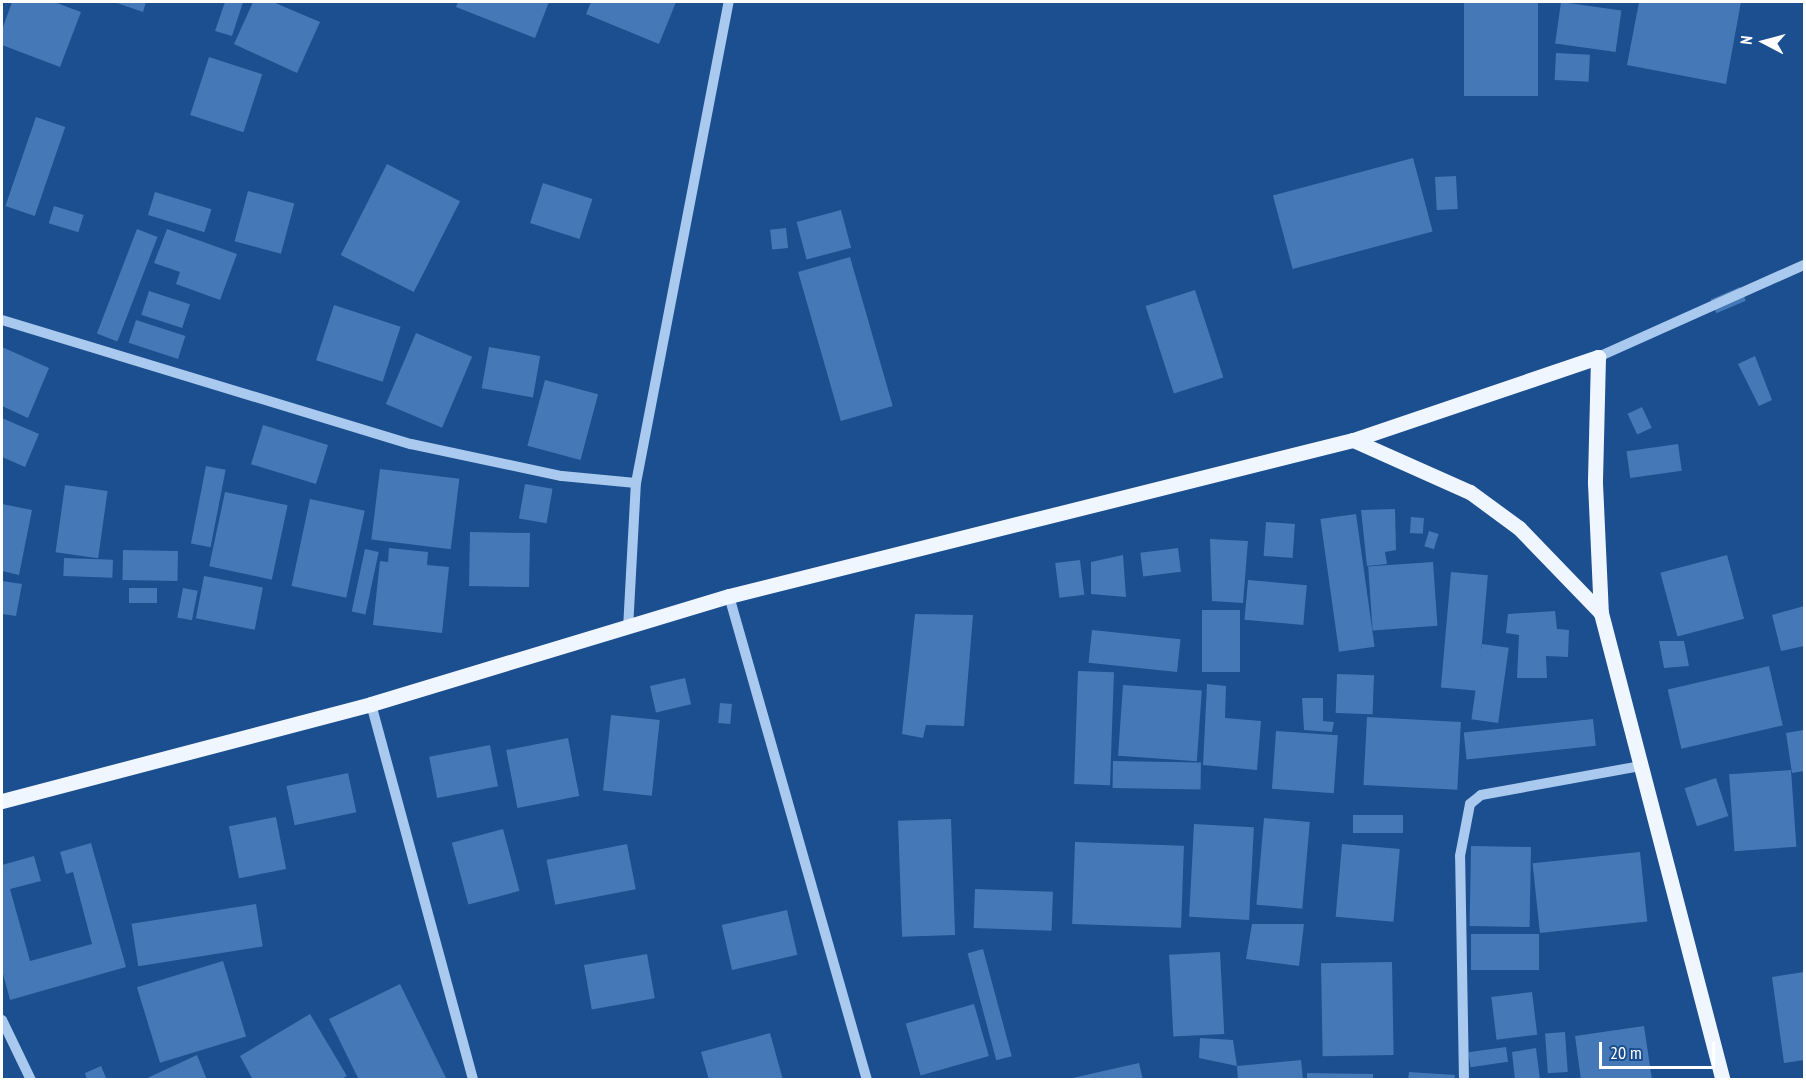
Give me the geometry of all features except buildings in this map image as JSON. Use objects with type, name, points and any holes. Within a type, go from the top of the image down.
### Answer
[{"type":"main road","points":[[2,801],[371,704],[628,629],[729,596],[1353,440],[1598,357],[1594,483],[1601,613],[1723,1080]]},
{"type":"main road","points":[[1353,440],[1470,492],[1519,528],[1601,613]]},
{"type":"street","points":[[628,629],[636,483],[729,2]]},
{"type":"street","points":[[1598,357],[1804,265]]},
{"type":"street","points":[[2,320],[411,444],[562,476],[636,483]]},
{"type":"street","points":[[729,596],[867,1080]]},
{"type":"street","points":[[371,704],[473,1080]]},
{"type":"street","points":[[1464,1080],[1460,856],[1470,804],[1481,795],[1641,766]]},
{"type":"street","points":[[2,1020],[31,1080]]}]
